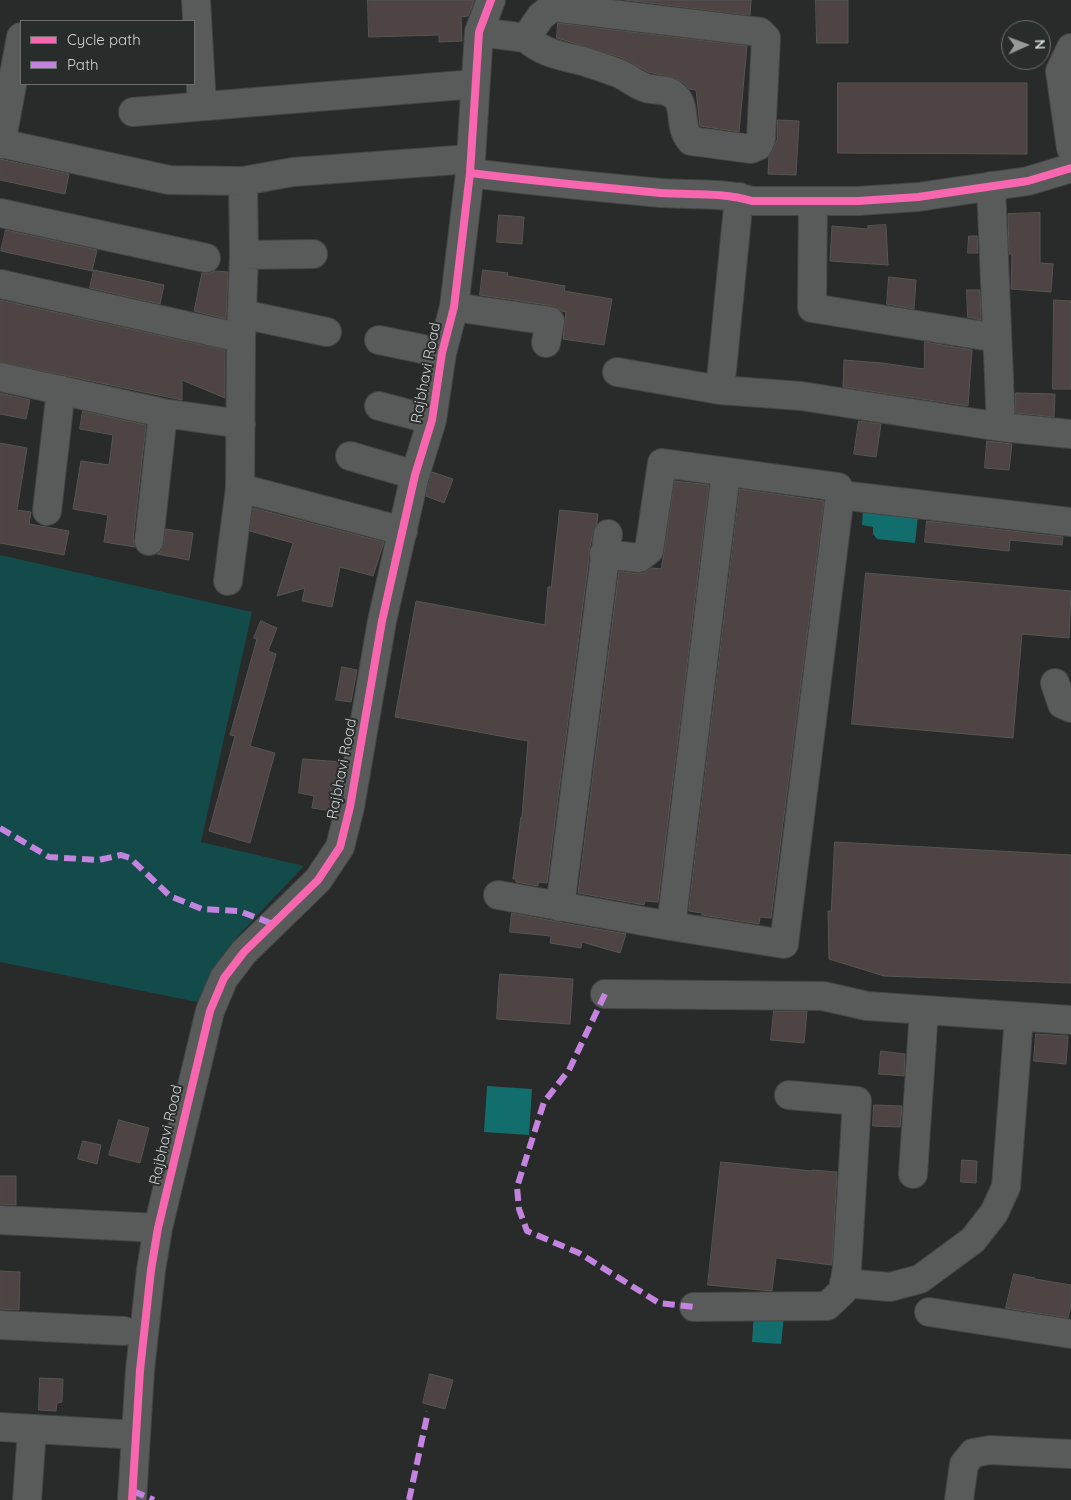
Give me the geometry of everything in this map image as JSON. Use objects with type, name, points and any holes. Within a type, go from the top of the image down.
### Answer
[{"type":"street","points":[[196,0],[196,29],[202,106]]},
{"type":"street","name":"Rajbhavi Road","points":[[132,1500],[140,1370],[151,1270],[158,1228],[210,1011],[224,978],[244,952],[318,880],[340,847],[350,807],[382,621],[415,475],[432,420],[442,352],[454,307],[470,166],[479,32],[491,0]]},
{"type":"street","points":[[479,32],[526,38],[533,45],[556,56],[579,60],[621,74],[643,87],[667,90],[680,103],[685,135],[691,141],[751,149],[758,146],[761,139],[766,38],[760,32],[553,7],[541,16],[526,38]]},
{"type":"street","points":[[20,41],[1,143],[169,180],[244,181],[293,172],[470,166],[569,185],[739,197],[752,201],[858,201],[918,197],[1028,181],[1071,168]]},
{"type":"street","points":[[1071,48],[1060,71],[1071,148]]},
{"type":"street","points":[[133,112],[475,84]]},
{"type":"street","points":[[228,581],[240,488],[244,181]]},
{"type":"street","points":[[991,186],[1001,427]]},
{"type":"street","points":[[720,390],[739,197]]},
{"type":"street","points":[[813,201],[812,308],[997,338]]},
{"type":"street","points":[[0,213],[206,258]]},
{"type":"street","points":[[244,255],[313,254]]},
{"type":"street","points":[[0,284],[242,326],[327,332]]},
{"type":"street","points":[[454,307],[550,320],[546,343]]},
{"type":"street","points":[[379,340],[442,352]]},
{"type":"street","points":[[617,372],[720,390],[801,396],[1001,427],[1071,434]]},
{"type":"street","points":[[0,377],[163,413],[241,424]]},
{"type":"street","points":[[47,511],[61,390]]},
{"type":"street","points":[[379,406],[432,420]]},
{"type":"street","points":[[149,541],[163,413]]},
{"type":"street","points":[[350,456],[415,475]]},
{"type":"street","points":[[498,895],[560,907],[784,944],[840,495],[838,487],[662,463],[649,550],[639,558],[606,544],[560,907]]},
{"type":"street","points":[[671,926],[726,472]]},
{"type":"street","points":[[240,488],[403,532]]},
{"type":"street","points":[[840,495],[1071,522]]},
{"type":"street","points":[[1055,683],[1062,704],[1071,708]]},
{"type":"street","points":[[605,994],[823,996],[867,1006],[1071,1020]]},
{"type":"street","points":[[913,1174],[924,1010]]},
{"type":"street","points":[[844,1282],[890,1286],[920,1279],[973,1240],[994,1213],[1006,1187],[1019,1017]]},
{"type":"street","points":[[694,1307],[827,1306],[843,1291],[848,1268],[858,1102],[789,1094]]},
{"type":"street","points":[[0,1220],[158,1228]]},
{"type":"street","points":[[929,1312],[1071,1334]]},
{"type":"street","points":[[0,1325],[124,1331]]},
{"type":"street","points":[[0,1427],[136,1436]]},
{"type":"street","points":[[27,1500],[32,1429]]},
{"type":"street","points":[[959,1500],[964,1464],[973,1453],[990,1450],[1071,1454]]},
{"type":"shaded area","points":[[863,511],[918,516],[915,543],[877,539],[873,534],[873,527],[862,525]]},
{"type":"shaded area","points":[[0,555],[252,612],[201,842],[304,866],[235,939],[197,1002],[0,962]]},
{"type":"shaded area","points":[[487,1086],[532,1089],[529,1135],[484,1132]]},
{"type":"shaded area","points":[[754,1313],[784,1316],[781,1344],[752,1342]]},
{"type":"building","points":[[368,0],[474,1],[468,16],[461,17],[462,41],[439,42],[439,35],[369,37]]},
{"type":"building","points":[[625,0],[751,0],[750,15]]},
{"type":"building","points":[[816,0],[848,0],[848,43],[817,43]]},
{"type":"building","points":[[558,23],[747,46],[739,132],[700,126],[696,90],[689,89],[684,83],[675,78],[648,72],[623,58],[557,38]]},
{"type":"building","points":[[838,83],[1027,83],[1027,154],[838,153]]},
{"type":"building","points":[[778,120],[799,121],[796,175],[768,174],[769,156],[777,140]]},
{"type":"building","points":[[0,159],[69,174],[65,194],[0,180]]},
{"type":"building","points":[[1040,213],[1040,263],[1053,264],[1051,292],[1011,289],[1012,254],[1009,254],[1008,214]]},
{"type":"building","points":[[499,215],[524,217],[522,244],[497,242]]},
{"type":"building","points":[[886,225],[888,265],[830,261],[832,226],[868,229],[868,226]]},
{"type":"building","points":[[6,230],[97,250],[92,271],[1,251]]},
{"type":"building","points":[[969,236],[977,236],[978,253],[968,253]]},
{"type":"building","points":[[94,270],[164,285],[160,304],[90,288]]},
{"type":"building","points":[[483,270],[508,273],[507,276],[565,286],[564,291],[612,299],[604,345],[563,339],[566,312],[553,306],[480,295]]},
{"type":"building","points":[[228,272],[226,319],[194,311],[202,273]]},
{"type":"building","points":[[889,277],[916,280],[914,309],[887,304]]},
{"type":"building","points":[[967,290],[980,290],[981,320],[968,317]]},
{"type":"building","points":[[0,300],[225,350],[225,398],[182,380],[182,400],[0,362]]},
{"type":"building","points":[[1054,300],[1071,301],[1071,389],[1053,389]]},
{"type":"building","points":[[925,342],[972,350],[968,406],[843,387],[844,360],[924,369]]},
{"type":"building","points":[[0,393],[30,400],[26,419],[0,414]]},
{"type":"building","points":[[1016,393],[1055,394],[1054,417],[1016,413]]},
{"type":"building","points":[[83,411],[146,425],[133,539],[135,547],[104,542],[108,515],[73,509],[81,461],[109,465],[113,435],[80,429]]},
{"type":"building","points":[[859,421],[881,424],[876,457],[854,454]]},
{"type":"building","points":[[987,441],[1012,444],[1009,470],[985,468]]},
{"type":"building","points":[[0,443],[27,448],[17,510],[31,512],[29,524],[69,531],[64,555],[0,543]]},
{"type":"building","points":[[432,472],[453,479],[444,503],[426,496]]},
{"type":"building","points":[[675,481],[709,485],[658,902],[645,901],[644,905],[578,893],[619,571],[638,574],[652,568],[661,569]]},
{"type":"building","points":[[740,489],[824,501],[771,918],[760,917],[759,924],[702,915],[702,913],[689,911]]},
{"type":"building","points":[[253,508],[384,542],[373,576],[340,567],[332,607],[302,601],[305,588],[277,596],[293,543],[250,531]]},
{"type":"building","points":[[560,510],[598,514],[589,552],[547,883],[538,882],[538,886],[516,882],[516,879],[513,879],[522,817],[528,741],[395,717],[416,601],[545,625],[548,587],[551,587]]},
{"type":"building","points":[[927,521],[1063,537],[1062,545],[1010,540],[1009,551],[925,542]]},
{"type":"building","points":[[166,529],[193,533],[189,560],[157,554],[162,550]]},
{"type":"building","points":[[866,573],[1071,591],[1069,638],[1022,634],[1013,738],[852,724]]},
{"type":"building","points":[[261,621],[277,628],[268,651],[276,654],[250,746],[275,753],[250,843],[209,831],[235,736],[230,735],[257,639],[254,638]]},
{"type":"building","points":[[342,667],[357,670],[351,702],[336,700]]},
{"type":"building","points":[[303,759],[342,762],[333,811],[312,808],[314,796],[299,793]]},
{"type":"building","points":[[835,842],[1071,855],[1071,983],[884,976],[829,959],[828,911],[831,911]]},
{"type":"building","points":[[512,913],[626,934],[620,953],[582,942],[581,948],[550,943],[551,936],[510,932]]},
{"type":"building","points":[[500,974],[573,979],[570,1024],[497,1019]]},
{"type":"building","points":[[774,1011],[807,1011],[804,1043],[771,1040]]},
{"type":"building","points":[[1036,1034],[1068,1036],[1066,1064],[1034,1061]]},
{"type":"building","points":[[881,1051],[905,1054],[904,1076],[879,1074]]},
{"type":"building","points":[[874,1105],[902,1106],[900,1127],[873,1126]]},
{"type":"building","points":[[119,1120],[149,1128],[140,1163],[109,1155]]},
{"type":"building","points":[[83,1141],[101,1145],[97,1164],[78,1159]]},
{"type":"building","points":[[962,1160],[977,1161],[976,1183],[961,1182]]},
{"type":"building","points":[[721,1162],[837,1172],[832,1265],[776,1258],[772,1291],[708,1285]]},
{"type":"building","points":[[0,1176],[16,1176],[16,1205],[0,1204]]},
{"type":"building","points":[[0,1271],[20,1272],[19,1310],[0,1309]]},
{"type":"building","points":[[1014,1274],[1071,1285],[1071,1305],[1068,1318],[1006,1308]]},
{"type":"building","points":[[430,1374],[453,1380],[445,1409],[423,1403]]},
{"type":"building","points":[[40,1378],[63,1379],[62,1402],[57,1403],[56,1411],[39,1410]]},
{"type":"marked path","points":[[0,828],[49,857],[99,860],[121,855],[130,858],[170,896],[202,909],[239,911],[273,924]]},
{"type":"marked path","points":[[605,994],[569,1070],[544,1102],[517,1187],[519,1209],[527,1231],[579,1253],[659,1303],[694,1307]]},
{"type":"marked path","points":[[409,1500],[428,1412]]},
{"type":"marked path","points":[[133,1491],[154,1500]]},
{"type":"cycle path","points":[[132,1500],[140,1370],[151,1270],[158,1228],[210,1011],[224,978],[244,952],[318,880],[340,847],[350,807],[382,621],[415,475],[432,420],[442,353],[454,307],[470,173],[479,32],[491,0]]},
{"type":"cycle path","points":[[470,173],[661,193],[718,195],[752,201],[858,201],[918,197],[1028,181],[1071,168]]}]
